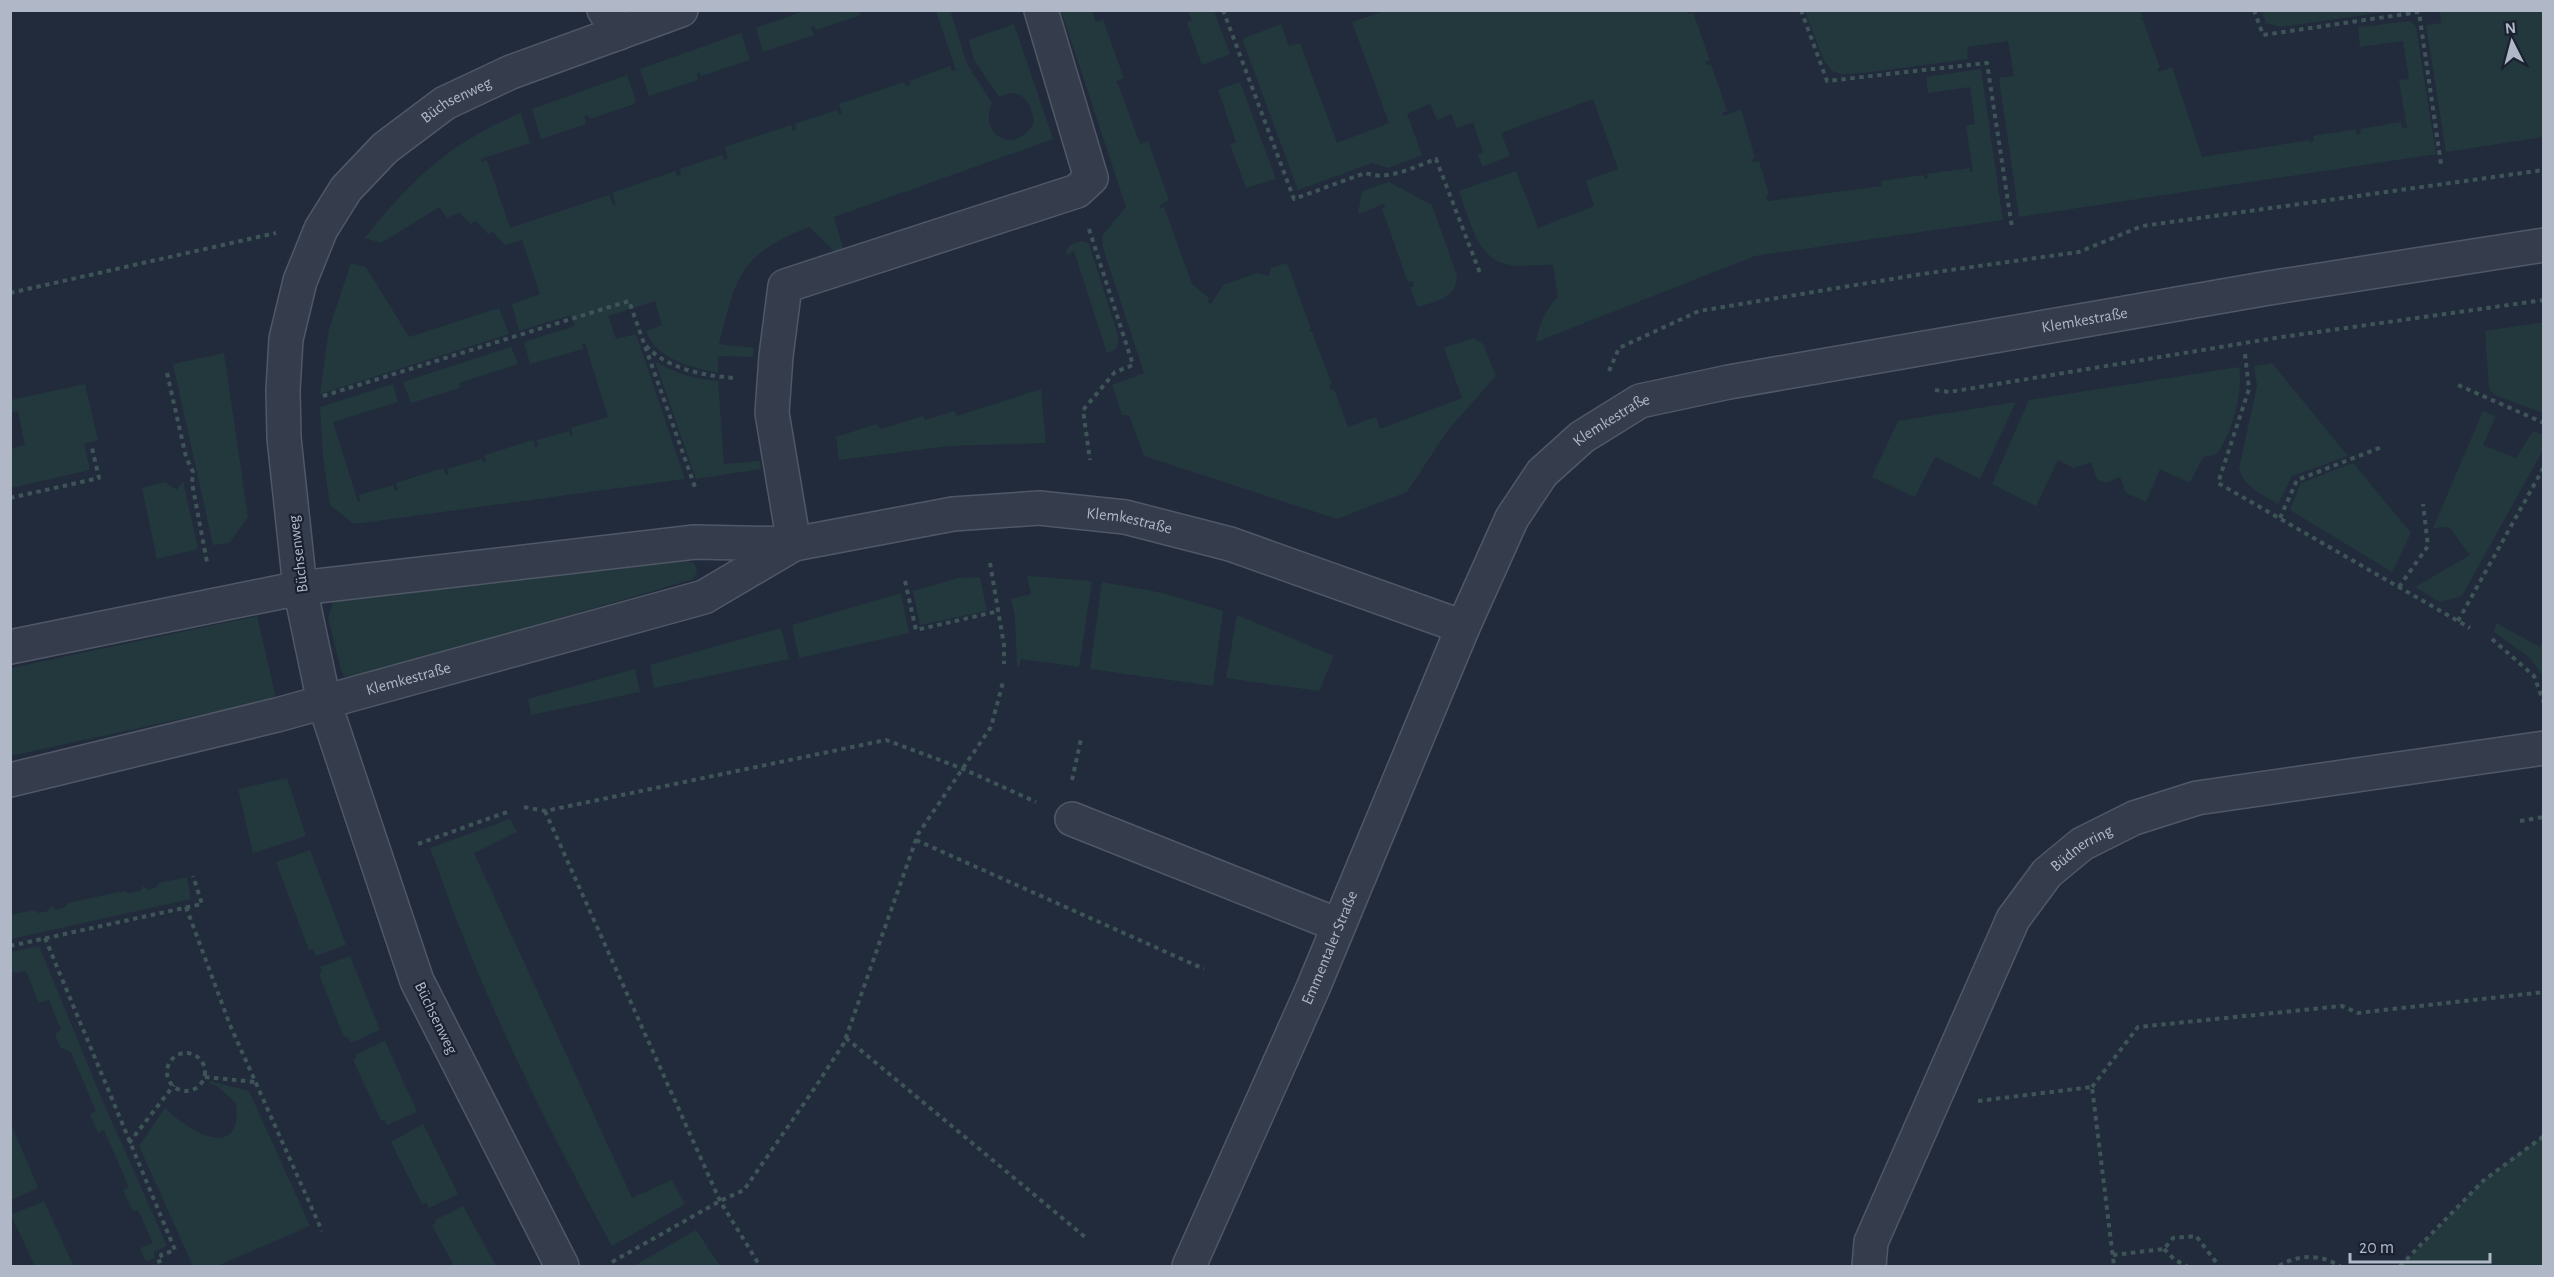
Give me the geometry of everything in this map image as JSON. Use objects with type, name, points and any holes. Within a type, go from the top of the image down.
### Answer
[{"type":"street","name":"Büchsenweg","points":[[562,1266],[417,981],[324,702],[300,588],[284,438],[286,339],[300,281],[321,230],[346,189],[385,148],[445,103],[612,22],[681,10]]},
{"type":"street","points":[[794,544],[772,413],[785,286],[1077,191],[1091,178],[1041,10]]},
{"type":"street","name":"Klemkestraße","points":[[10,647],[300,588],[695,542],[794,544],[953,514],[1039,508],[1125,518],[1230,544],[1463,627],[1512,518],[1542,473],[1582,436],[1640,401],[1729,382],[2257,290],[2544,245]]},
{"type":"street","name":"Klemkestraße","points":[[10,780],[324,702],[704,597],[794,544]]},
{"type":"street","name":"Emmentaler Straße","points":[[1189,1266],[1338,926],[1463,627]]},
{"type":"street","name":"Büdnerring","points":[[1869,1266],[1871,1242],[2013,919],[2048,873],[2082,844],[2134,818],[2197,798],[2544,748]]},
{"type":"street","points":[[1072,819],[1338,926]]},
{"type":"path","points":[[1223,10],[1294,199],[1365,173],[1374,176],[1396,174],[1436,159],[1480,273]]},
{"type":"path","points":[[1801,10],[1827,81],[1987,63],[2012,228]]},
{"type":"path","points":[[2254,10],[2263,35],[2419,12],[2441,164]]},
{"type":"path","points":[[1582,436],[1619,348],[1699,310],[1922,274],[2079,252],[2142,226],[2544,170]]},
{"type":"path","points":[[1077,191],[1133,365],[1115,372],[1083,410],[1090,460]]},
{"type":"path","points":[[10,293],[281,231]]},
{"type":"path","points":[[312,400],[629,301],[696,490]]},
{"type":"path","points":[[644,343],[655,354],[671,364],[705,375],[774,383]]},
{"type":"path","points":[[2245,354],[2249,389],[2218,483],[2470,628]]},
{"type":"path","points":[[168,374],[186,457],[193,472],[192,483],[207,562]]},
{"type":"path","points":[[2458,385],[2544,423]]},
{"type":"path","points":[[10,433],[10,441]]},
{"type":"path","points":[[2280,518],[2296,480],[2382,447]]},
{"type":"path","points":[[10,498],[99,478],[92,448]]},
{"type":"path","points":[[2458,621],[2544,467]]},
{"type":"path","points":[[2399,587],[2428,546],[2423,504]]},
{"type":"path","points":[[990,563],[1004,645],[1004,664]]},
{"type":"path","points":[[905,580],[916,630],[999,611]]},
{"type":"path","points":[[2492,639],[2534,676],[2544,703]]},
{"type":"path","points":[[612,1262],[720,1200],[744,1190],[846,1038],[916,840],[961,768],[991,727],[1003,682]]},
{"type":"path","points":[[524,807],[545,811],[886,740],[961,768],[1072,819]]},
{"type":"path","points":[[545,811],[720,1200],[760,1266]]},
{"type":"path","points":[[418,844],[507,812]]},
{"type":"path","points":[[2520,821],[2544,817]]},
{"type":"path","points":[[916,840],[1204,969]]},
{"type":"path","points":[[10,946],[202,904],[193,876]]},
{"type":"path","points":[[186,907],[230,1026],[322,1231]]},
{"type":"path","points":[[45,938],[175,1250],[161,1255],[163,1260],[155,1263],[156,1266]]},
{"type":"path","points":[[2114,1266],[2092,1087],[2138,1027],[2342,1006],[2358,1013],[2544,992]]},
{"type":"path","points":[[846,1038],[1085,1237]]},
{"type":"path","points":[[178,1054],[196,1055],[204,1064],[205,1077],[202,1083],[192,1090],[179,1090],[170,1081],[169,1063],[178,1054]]},
{"type":"path","points":[[205,1077],[255,1082]]},
{"type":"path","points":[[129,1143],[174,1086]]},
{"type":"path","points":[[1974,1101],[2092,1087]]},
{"type":"path","points":[[2400,1266],[2484,1180],[2544,1136]]},
{"type":"path","points":[[2113,1255],[2164,1250],[2173,1238],[2196,1236],[2218,1266]]},
{"type":"path","points":[[2164,1250],[2175,1260],[2187,1266]]},
{"type":"path","points":[[2279,1266],[2294,1260],[2317,1256],[2340,1266]]},
{"type":"green space","points":[[950,10],[967,64],[992,103],[989,114],[994,132],[1008,140],[1017,139],[1033,125],[1031,110],[1029,104],[1020,95],[1013,93],[999,97],[974,60],[969,40],[1014,24],[1053,139],[834,217],[843,248],[835,252],[809,227],[768,247],[744,270],[731,301],[719,344],[754,348],[753,357],[718,356],[718,373],[676,361],[658,349],[651,341],[646,331],[662,325],[655,301],[608,316],[616,339],[636,334],[685,479],[354,524],[330,505],[323,457],[320,407],[393,384],[398,402],[333,422],[358,502],[360,501],[359,495],[393,485],[395,491],[398,490],[396,483],[443,468],[446,475],[449,474],[447,469],[482,459],[484,463],[486,462],[485,455],[533,440],[535,447],[538,446],[537,440],[569,431],[571,436],[573,435],[571,428],[608,417],[585,343],[582,344],[583,349],[530,364],[524,342],[575,326],[571,315],[519,331],[512,304],[540,294],[522,240],[505,245],[493,232],[488,234],[476,221],[471,224],[459,213],[447,218],[439,207],[381,243],[365,238],[399,198],[434,164],[474,136],[521,113],[530,143],[481,159],[482,162],[487,160],[510,228],[609,195],[613,205],[616,204],[612,193],[675,171],[677,176],[681,175],[680,169],[722,155],[724,160],[728,159],[725,147],[791,125],[793,131],[796,130],[795,124],[837,110],[839,115],[842,114],[839,104],[904,82],[906,86],[910,85],[909,81],[950,66],[952,71],[956,70],[936,11]]},
{"type":"green space","points":[[1687,10],[1689,14],[1693,12],[1710,60],[1705,62],[1707,65],[1711,64],[1727,111],[1722,113],[1724,116],[1741,109],[1755,158],[1752,159],[1753,162],[1759,161],[1769,195],[1766,196],[1768,201],[1882,186],[1881,181],[1923,175],[1925,179],[1928,178],[1927,174],[1970,168],[1970,172],[1973,172],[1966,126],[1975,124],[1970,87],[1928,93],[1926,77],[1981,69],[2003,220],[1755,256],[1536,342],[1543,318],[1558,297],[1553,265],[1517,266],[1495,260],[1480,244],[1459,191],[1516,171],[1538,228],[1594,206],[1586,181],[1618,169],[1593,99],[1501,133],[1510,156],[1482,167],[1478,155],[1483,152],[1473,122],[1457,128],[1451,114],[1437,120],[1430,104],[1407,114],[1422,155],[1388,168],[1372,163],[1298,190],[1242,39],[1281,24],[1289,46],[1300,43],[1337,143],[1389,123],[1352,22],[1384,11]]},
{"type":"green space","points":[[2262,10],[2392,11],[2281,27],[2266,23]]},
{"type":"green space","points":[[804,11],[861,11],[859,12],[861,15],[816,30],[814,26],[811,27],[814,35],[763,52],[756,28]]},
{"type":"green space","points":[[1061,11],[1092,11],[1096,22],[1103,20],[1124,78],[1115,82],[1118,84],[1140,144],[1148,141],[1169,200],[1160,205],[1161,208],[1164,207],[1192,284],[1209,298],[1208,302],[1211,304],[1223,285],[1257,273],[1269,276],[1271,268],[1287,263],[1311,329],[1308,330],[1312,332],[1332,384],[1329,386],[1331,390],[1334,389],[1348,427],[1376,417],[1380,429],[1462,398],[1444,348],[1474,338],[1483,344],[1496,376],[1448,430],[1407,492],[1337,519],[1144,456],[1129,415],[1122,415],[1112,385],[1144,373],[1103,248],[1102,236],[1126,207]]},
{"type":"green space","points":[[1188,11],[1214,11],[1230,54],[1202,65],[1187,23],[1192,20]]},
{"type":"green space","points":[[1805,11],[2140,11],[2143,17],[2140,18],[2143,20],[2160,68],[2157,69],[2159,72],[2172,67],[2202,157],[2310,140],[2310,143],[2314,141],[2313,136],[2356,129],[2357,135],[2361,133],[2360,129],[2401,122],[2402,128],[2407,128],[2399,80],[2409,79],[2403,41],[2360,47],[2358,27],[2411,21],[2416,27],[2436,154],[2019,217],[1999,78],[2014,76],[2008,41],[1967,47],[1968,59],[1841,74],[1832,71],[1823,59]]},
{"type":"green space","points":[[2440,11],[2543,11],[2543,137],[2446,152],[2426,25],[2441,23]]},
{"type":"green space","points":[[741,33],[750,60],[701,76],[699,72],[697,73],[698,80],[649,96],[640,69]]},
{"type":"green space","points":[[627,75],[636,101],[634,104],[590,119],[588,115],[584,116],[586,124],[541,139],[532,109]]},
{"type":"green space","points":[[1240,82],[1276,179],[1246,188],[1230,144],[1236,142],[1218,90]]},
{"type":"green space","points":[[1389,182],[1432,205],[1457,276],[1453,290],[1438,301],[1418,307],[1410,288],[1414,286],[1413,281],[1408,282],[1382,209],[1385,208],[1384,204],[1358,214],[1362,191]]},
{"type":"green space","points":[[1082,241],[1089,244],[1119,339],[1116,349],[1107,353],[1074,251],[1068,255],[1066,251],[1070,245]]},
{"type":"green space","points":[[351,263],[366,267],[409,337],[499,308],[509,334],[320,394],[329,329]]},
{"type":"green space","points":[[2544,322],[2543,413],[2495,395],[2489,389],[2485,331]]},
{"type":"green space","points":[[511,347],[518,364],[459,383],[460,388],[411,403],[403,382]]},
{"type":"green space","points":[[224,353],[248,517],[229,543],[213,545],[173,364]]},
{"type":"green space","points":[[655,361],[685,375],[718,381],[724,464],[760,461],[761,469],[696,479]]},
{"type":"green space","points":[[2272,363],[2348,456],[2292,476],[2278,504],[2250,486],[2239,469],[2257,386],[2254,366]]},
{"type":"green space","points":[[2239,367],[2238,401],[2226,438],[2215,455],[2203,457],[2190,483],[2160,469],[2146,502],[2126,493],[2120,477],[2105,483],[2097,479],[2091,462],[2074,468],[2058,460],[2036,506],[1992,484],[2029,400]]},
{"type":"green space","points":[[85,384],[98,440],[84,444],[90,470],[11,488],[11,449],[25,445],[18,411],[11,412],[11,400]]},
{"type":"green space","points":[[1041,389],[1046,443],[949,446],[839,460],[836,437],[877,424],[880,429],[923,416],[925,420],[954,411],[957,416]]},
{"type":"green space","points":[[2016,402],[1980,479],[1935,457],[1915,497],[1872,477],[1898,421]]},
{"type":"green space","points":[[2483,411],[2496,416],[2483,445],[2516,458],[2533,431],[2543,435],[2543,450],[2462,596],[2440,602],[2415,587],[2470,555],[2449,527],[2433,528]]},
{"type":"green space","points":[[2353,463],[2411,533],[2392,572],[2290,510],[2301,483]]},
{"type":"green space","points":[[183,481],[198,549],[157,559],[142,488],[165,482],[177,490]]},
{"type":"green space","points":[[685,561],[694,563],[697,570],[694,579],[355,678],[344,676],[341,670],[328,618],[333,602]]},
{"type":"green space","points":[[1027,576],[1092,581],[1079,667],[1021,659],[1017,667],[1015,616],[1011,599],[1031,594]]},
{"type":"green space","points":[[980,577],[987,611],[920,625],[913,591],[958,578]]},
{"type":"green space","points":[[1102,582],[1163,593],[1223,611],[1213,686],[1090,669]]},
{"type":"green space","points":[[901,593],[909,633],[799,658],[792,625]]},
{"type":"green space","points":[[1237,615],[1334,656],[1319,691],[1226,678]]},
{"type":"green space","points":[[257,616],[276,698],[11,756],[11,668]]},
{"type":"green space","points":[[2496,623],[2540,647],[2543,642],[2543,676],[2530,658],[2494,632]]},
{"type":"green space","points":[[781,628],[789,659],[654,688],[650,665]]},
{"type":"green space","points":[[635,669],[640,692],[531,715],[528,699]]},
{"type":"green space","points":[[287,778],[306,836],[253,853],[238,789]]},
{"type":"green space","points":[[510,819],[517,832],[474,853],[632,1198],[672,1180],[685,1204],[612,1246],[501,1026],[430,848]]},
{"type":"green space","points":[[310,850],[346,945],[316,956],[313,949],[309,950],[276,862]]},
{"type":"green space","points":[[187,877],[191,899],[11,939],[11,915],[33,910],[39,913],[48,911],[51,906],[56,910],[65,907],[68,903],[124,891],[129,893],[140,891],[143,886],[148,890],[157,887],[159,883]]},
{"type":"green space","points":[[39,946],[101,1097],[167,1246],[154,1252],[155,1258],[146,1261],[140,1248],[153,1243],[138,1210],[133,1211],[123,1190],[129,1187],[104,1130],[98,1133],[90,1114],[96,1111],[71,1052],[60,1047],[55,1034],[61,1030],[49,1000],[39,1003],[26,971],[11,973],[11,952]]},
{"type":"green space","points":[[350,956],[380,1030],[351,1043],[347,1036],[344,1037],[319,974],[322,972],[320,967]]},
{"type":"green space","points":[[385,1041],[417,1112],[387,1125],[384,1120],[381,1120],[353,1060],[356,1058],[355,1055]]},
{"type":"green space","points":[[210,1081],[249,1091],[310,1226],[217,1266],[193,1266],[139,1146],[165,1108],[199,1133],[212,1137],[223,1137],[231,1133],[236,1122],[236,1103],[217,1086],[209,1083]]},
{"type":"green space","points":[[11,1124],[38,1188],[10,1200]]},
{"type":"green space","points":[[423,1124],[458,1194],[429,1208],[426,1203],[422,1204],[391,1142]]},
{"type":"green space","points":[[2543,1136],[2543,1266],[2402,1266],[2484,1180]]},
{"type":"green space","points":[[44,1201],[73,1265],[71,1266],[35,1266],[11,1215]]},
{"type":"green space","points":[[463,1206],[496,1266],[454,1266],[432,1225],[436,1223],[435,1220]]},
{"type":"green space","points":[[696,1230],[720,1266],[634,1266]]}]
